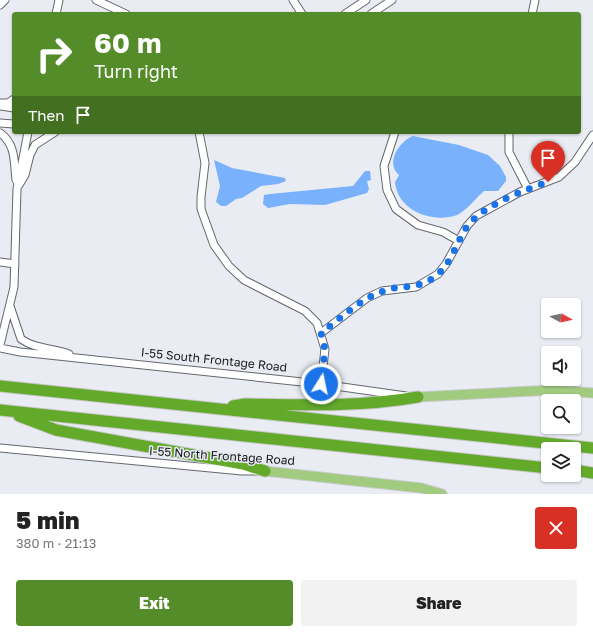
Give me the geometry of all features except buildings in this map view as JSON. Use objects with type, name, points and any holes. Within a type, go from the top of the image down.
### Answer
[{"type":"highway","points":[[5,387],[593,448]]},
{"type":"highway","points":[[220,409],[245,404],[361,404],[390,402],[418,397]]},
{"type":"highway","points":[[2,410],[541,467]]},
{"type":"highway","points":[[2,410],[56,430],[243,464],[265,471]]},
{"type":"highway","points":[[581,471],[593,473]]},
{"type":"main road","name":"I-55 South Frontage Road","points":[[418,397],[547,390],[593,392]]},
{"type":"main road","name":"I-55 North Frontage Road","points":[[265,471],[420,488],[442,494]]},
{"type":"street","points":[[0,5],[5,0]]},
{"type":"street","points":[[56,12],[59,0]]},
{"type":"street","points":[[96,0],[122,12]]},
{"type":"street","points":[[293,0],[301,12]]},
{"type":"street","points":[[348,12],[366,0]]},
{"type":"street","points":[[374,12],[392,0]]},
{"type":"street","points":[[532,12],[535,0]]},
{"type":"street","points":[[0,105],[12,100]]},
{"type":"street","points":[[0,105],[12,108]]},
{"type":"street","points":[[0,123],[12,124]]},
{"type":"street","points":[[0,133],[11,144],[14,155],[17,189],[15,264],[10,306],[0,347]]},
{"type":"street","points":[[17,189],[28,134]]},
{"type":"street","points":[[17,189],[26,175],[34,145],[52,134]]},
{"type":"street","points":[[199,134],[205,163],[201,209],[214,245],[229,266],[244,280],[305,311],[317,323],[325,349],[321,384]]},
{"type":"street","points":[[394,134],[384,166],[387,190],[396,209],[418,225],[443,232],[459,241]]},
{"type":"street","points":[[509,134],[510,152],[528,189]]},
{"type":"street","points":[[321,333],[367,298],[382,291],[416,287],[438,274],[446,264],[468,226],[476,216],[528,189],[559,177],[569,169],[593,135]]},
{"type":"street","points":[[0,262],[15,264]]},
{"type":"street","points":[[10,306],[21,339],[28,344],[55,349],[80,358]]},
{"type":"street","name":"I-55 South Frontage Road","points":[[0,347],[20,352],[321,384],[418,397]]},
{"type":"street","name":"I-55 North Frontage Road","points":[[0,448],[242,471],[265,471]]},
{"type":"street","points":[[0,452],[9,449]]},
{"type":"water","points":[[413,136],[459,145],[488,155],[500,166],[506,177],[506,181],[498,191],[484,191],[467,208],[457,215],[437,218],[417,212],[402,200],[397,192],[395,182],[399,175],[393,165],[399,148]]},
{"type":"water","points":[[214,160],[232,168],[285,178],[286,181],[278,184],[261,186],[226,206],[221,206],[216,202],[220,186]]},
{"type":"water","points":[[365,171],[370,171],[371,180],[367,181],[369,189],[367,193],[325,205],[290,204],[268,208],[263,204],[264,195],[353,186]]},
{"type":"route","points":[[321,384],[325,360],[325,349],[321,333],[367,298],[382,291],[416,287],[428,281],[438,274],[446,264],[468,226],[476,216],[520,192],[548,182]]}]
